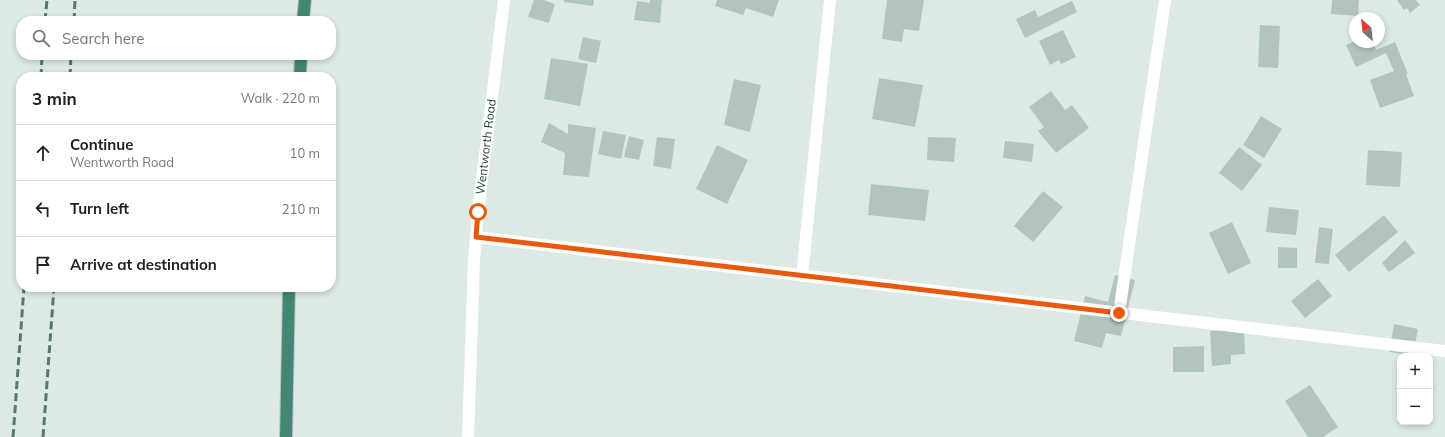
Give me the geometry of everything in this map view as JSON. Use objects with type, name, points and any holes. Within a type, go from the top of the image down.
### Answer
[{"type":"highway","points":[[303,16],[305,0]]},
{"type":"highway","points":[[300,72],[301,60]]},
{"type":"highway","points":[[286,437],[289,292]]},
{"type":"street","name":"Wentworth Road","points":[[468,437],[474,260],[479,204],[504,0]]},
{"type":"street","points":[[802,276],[830,0]]},
{"type":"street","points":[[1119,313],[1165,0]]},
{"type":"street","points":[[476,237],[1445,351]]},
{"type":"building","points":[[534,0],[544,0],[555,4],[549,23],[528,17]]},
{"type":"building","points":[[564,0],[594,0],[593,6],[564,2]]},
{"type":"building","points":[[650,0],[662,0],[660,23],[634,20],[637,1],[650,3]]},
{"type":"building","points":[[717,0],[779,0],[773,17],[746,8],[743,15],[715,6]]},
{"type":"building","points":[[887,0],[924,0],[919,31],[904,29],[902,42],[882,39]]},
{"type":"building","points":[[1332,0],[1359,0],[1358,12],[1349,12],[1349,15],[1331,14]]},
{"type":"building","points":[[1397,0],[1416,0],[1420,5],[1410,13],[1407,8],[1404,10]]},
{"type":"building","points":[[1072,1],[1077,12],[1025,38],[1016,19],[1035,10],[1038,17]]},
{"type":"building","points":[[1260,25],[1280,26],[1278,68],[1258,67]]},
{"type":"building","points":[[1063,30],[1076,57],[1061,64],[1059,60],[1050,65],[1039,41]]},
{"type":"building","points":[[583,37],[601,41],[596,63],[578,59]]},
{"type":"building","points":[[1395,42],[1408,74],[1406,74],[1414,96],[1380,108],[1370,80],[1394,71],[1386,53],[1356,67],[1346,45],[1349,44],[1349,48],[1375,48],[1376,50],[1385,48],[1385,46]]},
{"type":"building","points":[[551,58],[588,64],[580,106],[544,99]]},
{"type":"building","points":[[879,78],[923,85],[915,127],[872,119]]},
{"type":"building","points":[[734,79],[761,85],[750,132],[724,125]]},
{"type":"building","points":[[1051,91],[1065,110],[1072,105],[1089,128],[1056,153],[1038,131],[1044,127],[1029,107]]},
{"type":"building","points":[[1261,116],[1282,129],[1264,158],[1243,145]]},
{"type":"building","points":[[549,123],[568,134],[568,124],[596,128],[589,177],[563,175],[565,153],[541,142]]},
{"type":"building","points":[[603,131],[626,135],[621,159],[598,154]]},
{"type":"building","points":[[629,136],[644,140],[639,160],[624,157]]},
{"type":"building","points":[[657,137],[675,139],[671,169],[653,166]]},
{"type":"building","points":[[928,137],[956,138],[954,162],[927,160]]},
{"type":"building","points":[[1005,141],[1034,144],[1032,162],[1003,158]]},
{"type":"building","points":[[717,145],[748,160],[727,204],[696,189]]},
{"type":"building","points":[[1239,147],[1262,165],[1242,191],[1219,173]]},
{"type":"building","points":[[1368,150],[1402,152],[1400,187],[1366,185]]},
{"type":"building","points":[[871,184],[929,190],[925,221],[868,215]]},
{"type":"building","points":[[1043,191],[1063,207],[1033,242],[1014,226]]},
{"type":"building","points":[[1269,207],[1299,210],[1296,235],[1266,232]]},
{"type":"building","points":[[1384,215],[1398,232],[1349,272],[1335,255]]},
{"type":"building","points":[[1232,222],[1251,263],[1228,274],[1209,233]]},
{"type":"building","points":[[1319,227],[1333,229],[1329,264],[1315,263]]},
{"type":"building","points":[[1405,240],[1415,253],[1389,272],[1382,263]]},
{"type":"building","points":[[1278,247],[1297,248],[1297,268],[1278,268]]},
{"type":"building","points":[[1115,275],[1135,280],[1121,336],[1106,333],[1102,348],[1074,341],[1085,296],[1108,302]]},
{"type":"building","points":[[1318,279],[1332,296],[1305,318],[1291,301]]},
{"type":"building","points":[[1394,324],[1418,329],[1414,353],[1389,352]]},
{"type":"building","points":[[1244,329],[1245,354],[1231,355],[1231,364],[1212,366],[1210,331]]},
{"type":"building","points":[[1204,346],[1204,372],[1173,372],[1173,347]]},
{"type":"building","points":[[1310,385],[1338,427],[1323,437],[1308,437],[1285,401]]},
{"type":"railway","points":[[45,16],[47,0]]},
{"type":"railway","points":[[74,16],[75,0]]},
{"type":"railway","points":[[41,72],[42,60]]},
{"type":"railway","points":[[70,72],[71,60]]},
{"type":"railway","points":[[13,437],[24,292]]},
{"type":"railway","points":[[43,437],[54,292]]},
{"type":"route","points":[[478,212],[476,237],[1119,313]]}]
